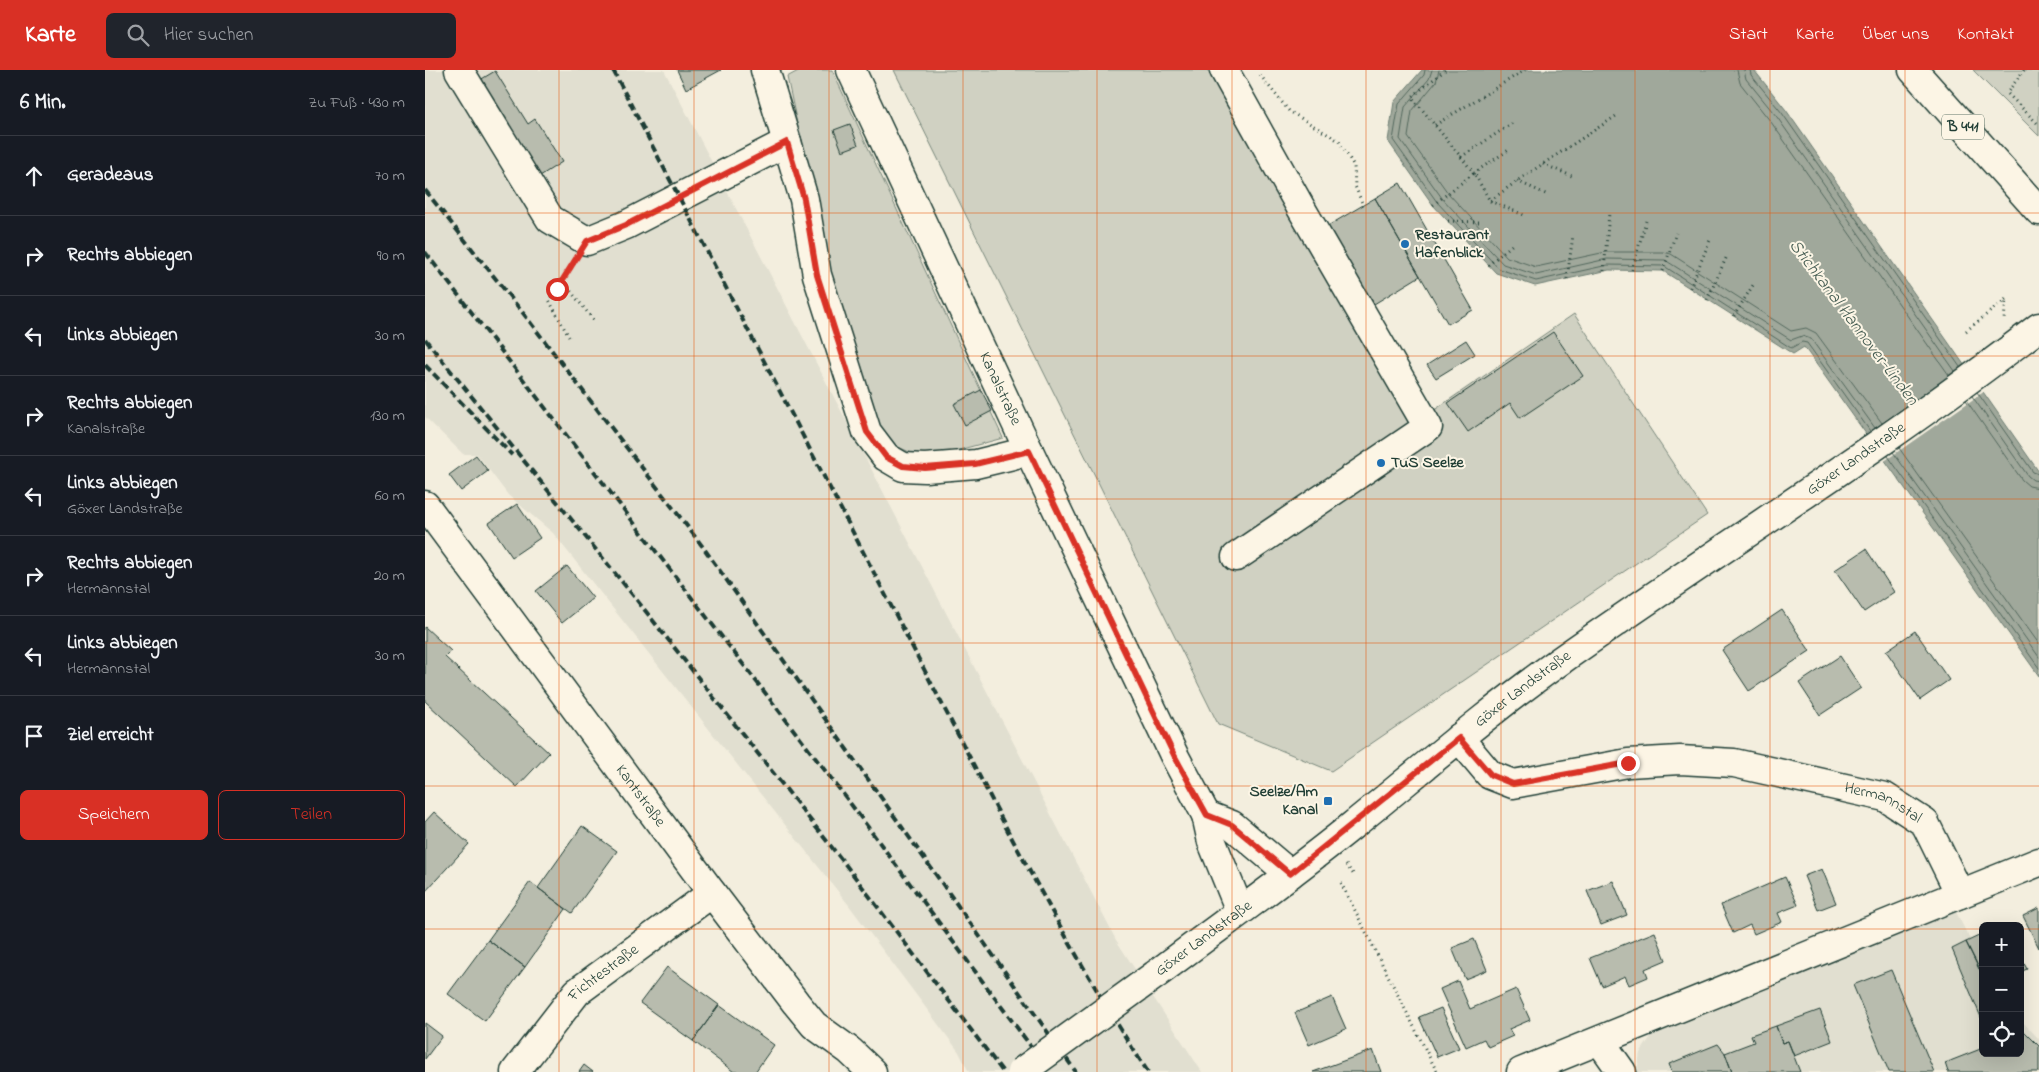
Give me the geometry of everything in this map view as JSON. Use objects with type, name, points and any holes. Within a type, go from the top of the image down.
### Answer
[{"type":"street","points":[[459,70],[550,219],[587,241],[626,225],[787,142]]},
{"type":"street","points":[[765,70],[804,199],[817,275],[867,432],[886,457],[903,466],[925,468],[975,464],[1029,451]]},
{"type":"street","name":"Kanalstraße","points":[[851,70],[1174,755],[1207,815],[1212,842],[1240,911]]},
{"type":"street","points":[[1224,70],[1301,208],[1428,427],[1236,557]]},
{"type":"street","name":"B 441","points":[[1913,70],[2039,212]]},
{"type":"street","name":"Göxer Landstraße","points":[[1021,1072],[1290,874],[1459,738],[1559,662],[1996,360],[2039,327]]},
{"type":"street","name":"Kantstraße","points":[[427,511],[712,893],[814,1024],[850,1051],[872,1072]]},
{"type":"street","name":"Hermannstal","points":[[1459,738],[1491,775],[1513,784],[1628,763],[1680,760],[1734,763],[1885,797],[1925,823],[1960,894]]},
{"type":"street","points":[[1207,815],[1232,825],[1290,874]]},
{"type":"street","points":[[1521,1072],[2039,862]]},
{"type":"street","name":"Fichtestraße","points":[[515,1072],[577,992],[712,893]]},
{"type":"street","points":[[1600,1041],[1622,1072]]},
{"type":"path","points":[[1256,70],[1289,111],[1339,141],[1354,166],[1355,186],[1363,204]]},
{"type":"path","points":[[1445,70],[1412,96],[1474,174],[1490,201],[1524,215]]},
{"type":"path","points":[[1435,125],[1525,70]]},
{"type":"path","points":[[2024,70],[2007,93],[2039,125]]},
{"type":"path","points":[[1490,201],[1517,180],[1619,114]]},
{"type":"path","points":[[1461,157],[1514,122]]},
{"type":"path","points":[[1433,205],[1510,149]]},
{"type":"path","points":[[1543,164],[1574,177]]},
{"type":"path","points":[[1517,180],[1549,195]]},
{"type":"path","points":[[1604,271],[1609,213]]},
{"type":"path","points":[[1448,221],[1481,222]]},
{"type":"path","points":[[1632,270],[1646,222]]},
{"type":"path","points":[[1663,271],[1676,233]]},
{"type":"path","points":[[1567,280],[1573,235]]},
{"type":"path","points":[[1689,288],[1710,240]]},
{"type":"path","points":[[569,337],[549,300],[587,241]]},
{"type":"path","points":[[1488,265],[1513,244]]},
{"type":"path","points":[[1707,300],[1727,256]]},
{"type":"path","points":[[562,280],[595,322]]},
{"type":"path","points":[[1734,316],[1755,282]]},
{"type":"path","points":[[1966,331],[2005,299],[2004,324]]},
{"type":"path","points":[[1341,883],[1437,1072]]},
{"type":"shaded area","points":[[425,70],[664,70],[1116,940],[1202,1072],[969,1072],[959,1052],[848,904],[553,533],[508,495],[477,454],[463,454],[425,417]]},
{"type":"shaded area","points":[[800,70],[832,70],[1003,438],[925,459],[885,441],[839,305],[812,194],[787,77]]},
{"type":"shaded area","name":"TuS Seelze","points":[[894,70],[1237,70],[1433,411],[1574,314],[1707,515],[1331,771],[1218,724]]},
{"type":"shaded area","points":[[1973,70],[2039,70],[2039,136]]},
{"type":"shaded area","points":[[1955,910],[1979,957],[1979,1057],[2024,1057],[2024,1023],[2039,1039],[2039,1072],[1637,1072],[1640,1053],[1652,1035]]},
{"type":"water","name":"Stichkanal Hannover-Linden","points":[[1422,70],[1754,70],[1786,110],[2039,472],[2039,676],[1804,347],[1793,354],[1663,271],[1609,270],[1535,286],[1496,273],[1433,205],[1388,141],[1394,102]]},
{"type":"pier","points":[[1966,363],[1985,391],[1883,462],[1864,435]]},
{"type":"building","points":[[677,70],[721,70],[686,89]]},
{"type":"building","points":[[495,71],[528,124],[535,119],[562,162],[540,176],[480,80]]},
{"type":"building","points":[[850,124],[858,145],[842,151],[834,130]]},
{"type":"building","points":[[1400,183],[1473,310],[1448,324],[1375,198]]},
{"type":"building","points":[[1375,198],[1420,276],[1374,304],[1326,227]]},
{"type":"building","points":[[1553,332],[1583,376],[1520,418],[1510,403],[1468,432],[1448,403]]},
{"type":"building","points":[[1466,340],[1475,354],[1436,378],[1427,365]]},
{"type":"building","points":[[981,390],[992,411],[965,425],[954,404]]},
{"type":"building","points":[[476,455],[488,471],[461,491],[449,475]]},
{"type":"building","points":[[517,504],[540,538],[512,557],[489,523]]},
{"type":"building","points":[[1866,549],[1894,592],[1864,612],[1835,570]]},
{"type":"building","points":[[567,566],[593,598],[562,623],[536,591]]},
{"type":"building","points":[[1782,610],[1810,651],[1749,691],[1722,650]]},
{"type":"building","points":[[425,627],[451,651],[445,657],[549,753],[517,787],[425,701]]},
{"type":"building","points":[[1915,631],[1949,680],[1920,700],[1886,651]]},
{"type":"building","points":[[1840,656],[1861,688],[1820,715],[1799,683]]},
{"type":"building","points":[[434,812],[469,844],[425,892],[425,822]]},
{"type":"building","points":[[582,826],[617,851],[572,913],[538,888]]},
{"type":"building","points":[[1822,869],[1836,903],[1818,910],[1804,876]]},
{"type":"building","points":[[1785,877],[1798,905],[1778,913],[1782,922],[1754,934],[1750,925],[1733,933],[1721,905]]},
{"type":"building","points":[[1613,881],[1627,915],[1601,925],[1587,891]]},
{"type":"building","points":[[530,882],[566,909],[525,967],[488,940]]},
{"type":"building","points":[[2039,908],[2039,948],[2023,916]]},
{"type":"building","points":[[1655,932],[1666,960],[1645,969],[1648,977],[1629,985],[1625,976],[1602,986],[1590,958]]},
{"type":"building","points":[[1979,936],[1979,969],[1966,942]]},
{"type":"building","points":[[1474,939],[1487,970],[1465,979],[1452,948]]},
{"type":"building","points":[[488,940],[525,967],[485,1021],[448,994]]},
{"type":"building","points":[[1966,942],[1979,968],[1979,1013],[1952,949]]},
{"type":"building","points":[[667,967],[719,1005],[693,1041],[640,1003]]},
{"type":"building","points":[[1891,970],[1934,1072],[1889,1072],[1853,985]]},
{"type":"building","points":[[1458,981],[1470,1009],[1516,989],[1530,1020],[1509,1029],[1513,1036],[1488,1047],[1484,1039],[1466,1047],[1440,989]]},
{"type":"building","points":[[1332,997],[1346,1029],[1309,1045],[1295,1013]]},
{"type":"building","points":[[719,1005],[774,1045],[755,1072],[734,1072],[693,1041]]},
{"type":"building","points":[[1441,1008],[1459,1048],[1437,1057],[1419,1017]]},
{"type":"building","points":[[1820,1010],[1832,1041],[1794,1056],[1788,1041],[1782,1043],[1776,1026]]},
{"type":"building","points":[[425,1023],[442,1036],[425,1059]]},
{"type":"building","points":[[1776,1026],[1782,1043],[1788,1041],[1800,1072],[1732,1072],[1725,1053],[1754,1042],[1751,1035]]},
{"type":"building","points":[[2024,1031],[2039,1046],[2039,1072],[1948,1072],[1945,1063],[1979,1050],[1979,1057],[2024,1057]]},
{"type":"building","points":[[1718,1044],[1725,1053],[1732,1072],[1672,1072],[1669,1064]]},
{"type":"building","points":[[1373,1050],[1381,1072],[1313,1072]]},
{"type":"building","points":[[584,1065],[593,1072],[579,1072]]},
{"type":"railway","points":[[613,70],[1009,833],[1093,984],[1148,1072]]},
{"type":"railway","points":[[425,190],[523,313],[703,547],[1076,1072]]},
{"type":"railway","points":[[425,252],[847,799],[1050,1072]]},
{"type":"railway","points":[[425,339],[636,599],[845,864],[1003,1072]]},
{"type":"railway","points":[[425,365],[512,455]]},
{"type":"place","name":"Restaurant Hafenblick","points":[[1405,244]]},
{"type":"place","name":"TuS Seelze","points":[[1381,463]]},
{"type":"place","name":"Seelze/Am Kanal","points":[[1328,801]]},
{"type":"route","points":[[557,289],[587,241],[626,225],[787,142],[804,199],[817,275],[867,432],[886,457],[903,466],[925,468],[975,464],[1029,451],[1174,755],[1207,815],[1232,825],[1290,874],[1459,738],[1491,775],[1513,784],[1628,763]]}]
